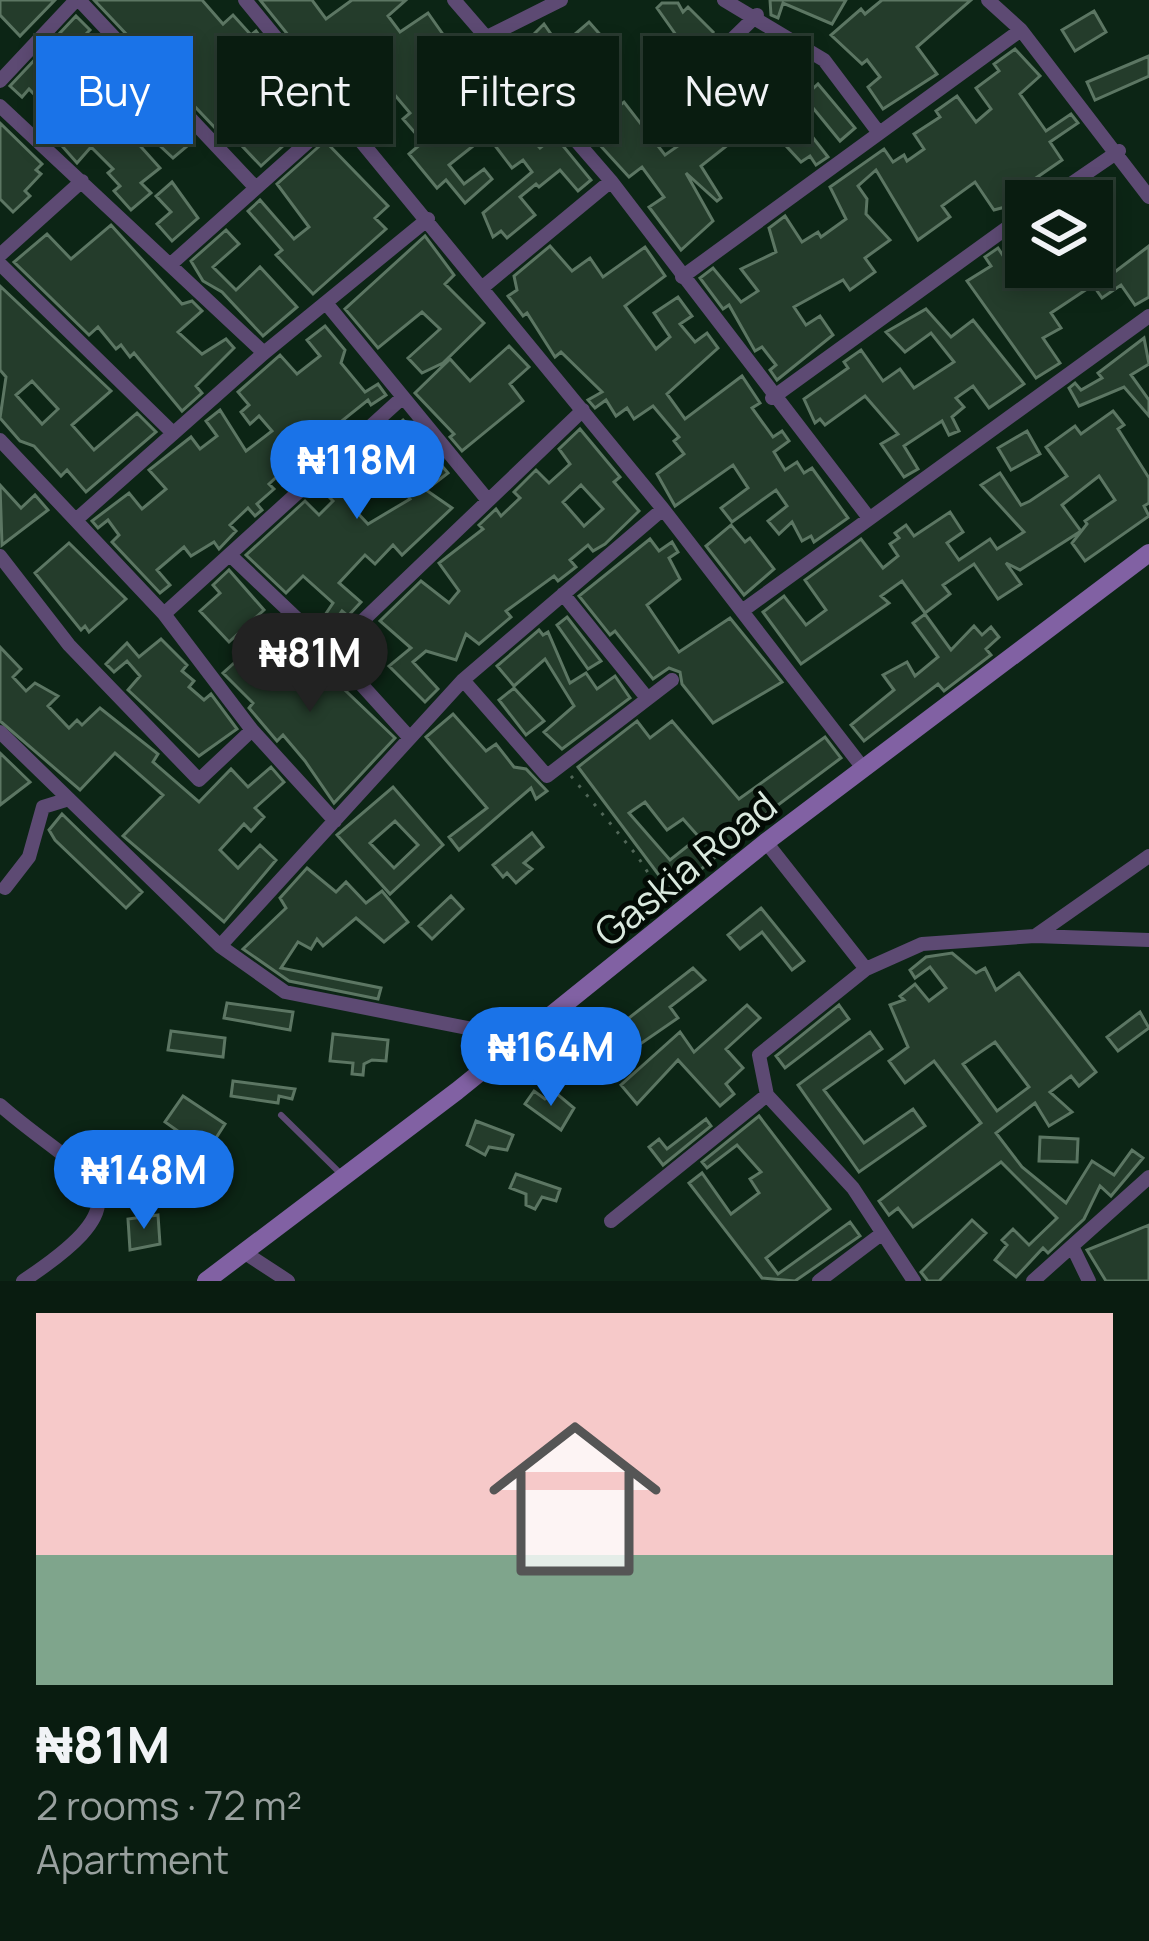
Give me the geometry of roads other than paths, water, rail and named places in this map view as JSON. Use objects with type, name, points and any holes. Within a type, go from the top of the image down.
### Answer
[{"type":"main road","name":"Gaskia Road","points":[[206,1281],[524,1039],[766,842],[925,727],[1149,553]]},
{"type":"street","points":[[0,81],[77,0],[254,186]]},
{"type":"street","points":[[245,0],[274,36]]},
{"type":"street","points":[[454,0],[483,36]]},
{"type":"street","points":[[489,36],[561,0]]},
{"type":"street","points":[[724,0],[757,15],[824,61],[878,133]]},
{"type":"street","points":[[988,0],[1021,30],[1119,151],[1149,197]]},
{"type":"street","points":[[735,36],[757,15]]},
{"type":"street","points":[[682,277],[1021,30]]},
{"type":"street","points":[[0,106],[264,353]]},
{"type":"street","points":[[171,264],[304,144]]},
{"type":"street","points":[[363,144],[663,509],[863,768]]},
{"type":"street","points":[[578,144],[869,518]]},
{"type":"street","points":[[1077,180],[1119,151]]},
{"type":"street","points":[[82,181],[0,259],[173,433]]},
{"type":"street","points":[[483,286],[611,181]]},
{"type":"street","points":[[78,518],[264,353],[428,219]]},
{"type":"street","points":[[772,398],[1005,229]]},
{"type":"street","points":[[326,303],[486,498]]},
{"type":"street","points":[[742,611],[1149,316]]},
{"type":"street","points":[[164,614],[403,397]]},
{"type":"street","points":[[331,651],[583,410]]},
{"type":"street","points":[[0,440],[164,614],[253,730],[335,820]]},
{"type":"street","points":[[220,946],[463,680],[663,509]]},
{"type":"street","points":[[0,556],[69,645],[199,780],[253,730]]},
{"type":"street","points":[[231,556],[331,651],[409,737]]},
{"type":"street","points":[[563,594],[647,698]]},
{"type":"street","points":[[463,680],[548,776],[672,680]]},
{"type":"street","points":[[0,732],[220,946],[285,992],[524,1039]]},
{"type":"street","points":[[5,888],[29,857],[43,807],[69,799]]},
{"type":"street","points":[[766,842],[866,969]]},
{"type":"street","points":[[1035,936],[1149,856]]},
{"type":"street","points":[[914,1281],[901,1256],[880,1235],[854,1188],[767,1095],[758,1065],[766,1045],[866,969],[948,939],[1149,940]]},
{"type":"street","points":[[611,1221],[767,1095]]},
{"type":"street","points":[[0,1105],[76,1161],[98,1192],[98,1211],[88,1230],[23,1281]]},
{"type":"street","points":[[1033,1281],[1149,1177]]},
{"type":"street","points":[[819,1281],[880,1235]]},
{"type":"street","points":[[1073,1248],[1089,1281]]},
{"type":"street","points":[[245,1253],[288,1281]]},
{"type":"lane","points":[[281,1114],[346,1178]]}]
